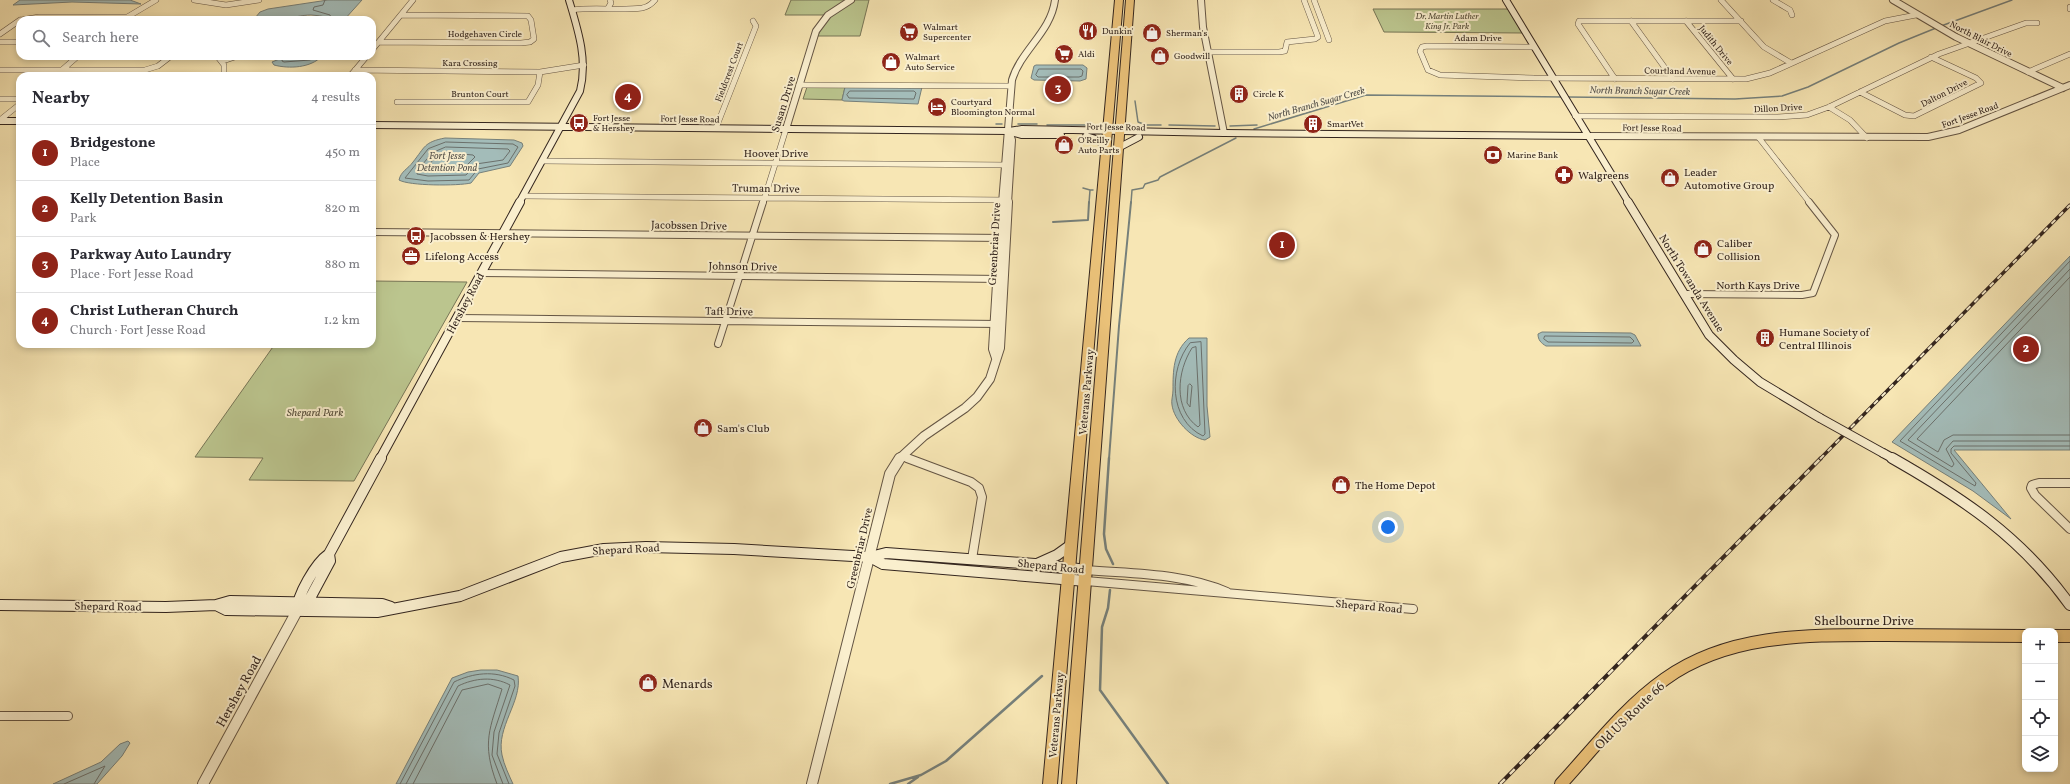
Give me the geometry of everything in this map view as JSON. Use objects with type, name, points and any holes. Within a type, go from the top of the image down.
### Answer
[{"type":"highway","points":[[1110,0],[1119,4]]},
{"type":"highway","name":"Veterans Parkway","points":[[1069,784],[1121,138],[1130,0]]},
{"type":"highway","points":[[1130,9],[1139,0]]},
{"type":"highway","name":"Veterans Parkway","points":[[1050,784],[1119,4]]},
{"type":"main road","name":"Hershey Road","points":[[301,605],[330,561],[329,554],[580,91],[584,80],[584,65],[569,0]]},
{"type":"main road","name":"North Towanda Avenue","points":[[1506,0],[1587,136],[1709,335],[1738,365],[1775,392],[1946,490],[2000,529],[2042,569],[2070,605]]},
{"type":"main road","points":[[1086,133],[1100,126],[1109,119]]},
{"type":"main road","points":[[1122,119],[1141,134]]},
{"type":"main road","points":[[2,121],[16,121]]},
{"type":"main road","name":"Fort Jesse Road","points":[[376,125],[1009,131],[1022,135],[1086,133],[1107,138],[1121,138],[1141,134],[1210,136],[1224,133],[1587,136]]},
{"type":"main road","points":[[1086,133],[1096,139],[1107,138]]},
{"type":"main road","points":[[1121,138],[1141,134]]},
{"type":"main road","points":[[1035,564],[1057,555],[1071,545]]},
{"type":"main road","name":"Shepard Road","points":[[0,605],[166,607],[216,605],[226,610],[301,605],[377,612],[391,607],[420,605],[452,598],[473,592],[552,560],[576,553],[608,548],[768,550],[870,557],[886,552],[1035,564],[1068,573]]},
{"type":"main road","name":"Shepard Road","points":[[870,557],[883,564],[1086,575]]},
{"type":"main road","name":"Shelbourne Drive","points":[[1706,656],[1732,647],[1763,640],[1800,635],[2022,636]]},
{"type":"main road","points":[[2058,636],[2070,636]]},
{"type":"main road","name":"Old US Route 66","points":[[1561,784],[1644,697],[1666,679],[1706,656]]},
{"type":"street","points":[[128,16],[156,0]]},
{"type":"street","points":[[194,0],[220,6],[241,4],[259,0]]},
{"type":"street","points":[[376,45],[413,0]]},
{"type":"street","points":[[608,8],[611,3],[610,0]]},
{"type":"street","points":[[572,10],[639,8],[651,5],[655,0]]},
{"type":"street","name":"Susan Drive","points":[[718,344],[818,27],[832,12],[852,0]]},
{"type":"street","name":"Greenbriar Drive","points":[[812,784],[887,485],[894,466],[901,456],[929,431],[959,412],[973,401],[988,384],[993,374],[996,358],[1000,348],[998,324],[1007,165],[1006,140],[1009,131],[1011,86],[1016,68],[1051,17],[1055,0]]},
{"type":"street","points":[[1201,0],[1208,52],[1224,133]]},
{"type":"street","points":[[1208,52],[1280,52],[1285,51],[1287,42],[1291,40],[1312,41],[1317,39],[1318,37],[1304,0]]},
{"type":"street","points":[[1314,0],[1329,40]]},
{"type":"street","points":[[1722,0],[1764,47],[1791,63]]},
{"type":"street","points":[[1773,0],[1790,10],[1792,15]]},
{"type":"street","name":"North Blair Drive","points":[[1893,0],[1916,15],[1967,43],[2063,88]]},
{"type":"street","name":"Hodgehaven Circle","points":[[379,42],[526,43],[534,38],[531,18],[528,16],[401,15]]},
{"type":"street","name":"Courtland Avenue","points":[[1432,73],[1440,75],[1553,78],[1733,79],[1762,75],[1885,21],[1916,15]]},
{"type":"street","points":[[1631,20],[1673,79]]},
{"type":"street","name":"Fieldcrest Court","points":[[716,128],[756,26],[753,21]]},
{"type":"street","points":[[1615,78],[1578,24],[1578,21],[1740,21]]},
{"type":"street","name":"Judith Drive","points":[[1686,21],[1733,79]]},
{"type":"street","points":[[0,34],[16,23]]},
{"type":"street","name":"Dillon Drive","points":[[1575,116],[1788,117],[1808,115],[1829,107],[1931,57],[2026,23],[2037,23]]},
{"type":"street","points":[[0,42],[16,42]]},
{"type":"street","name":"Adam Drive","points":[[1432,73],[1428,70],[1420,51],[1422,47],[1534,47]]},
{"type":"street","points":[[2028,72],[2070,54]]},
{"type":"street","name":"Dalton Drive","points":[[1860,92],[1911,116],[1917,116],[1980,84],[1979,80],[1931,57]]},
{"type":"street","points":[[60,72],[73,60]]},
{"type":"street","points":[[0,70],[145,70],[158,66],[166,60]]},
{"type":"street","points":[[224,72],[223,61],[226,60]]},
{"type":"street","points":[[355,70],[364,60]]},
{"type":"street","name":"Kara Crossing","points":[[355,70],[540,72],[584,65]]},
{"type":"street","name":"Brunton Court","points":[[398,102],[528,102],[538,85],[540,72]]},
{"type":"street","points":[[799,85],[1011,86]]},
{"type":"street","name":"Fort Jesse Road","points":[[1587,136],[1918,138],[1947,134],[2070,86]]},
{"type":"street","points":[[0,99],[16,99]]},
{"type":"street","points":[[1829,107],[1850,120],[1867,138]]},
{"type":"street","points":[[2,121],[16,108]]},
{"type":"street","points":[[2,121],[16,112]]},
{"type":"street","name":"North Kays Drive","points":[[1684,294],[1802,296],[1815,291],[1835,239],[1835,235],[1759,138]]},
{"type":"street","name":"Hoover Drive","points":[[542,161],[1007,165]]},
{"type":"street","name":"Truman Drive","points":[[523,196],[1005,200]]},
{"type":"street","name":"Jacobssen Drive","points":[[376,232],[1003,238]]},
{"type":"street","name":"Johnson Drive","points":[[481,273],[1001,279]]},
{"type":"street","name":"Taft Drive","points":[[457,318],[998,324]]},
{"type":"street","points":[[901,456],[971,482],[979,488],[982,497],[972,559]]},
{"type":"street","points":[[2070,483],[2039,483],[2032,485],[2033,491],[2070,529]]},
{"type":"street","name":"Shepard Road","points":[[1086,575],[1229,593],[1413,609]]},
{"type":"street","name":"Hershey Road","points":[[203,784],[301,605]]},
{"type":"street","points":[[0,716],[68,716]]},
{"type":"green space","points":[[791,0],[869,0],[860,36],[818,36],[822,25],[831,15],[785,15]]},
{"type":"green space","name":"Dr. Martin Luther King Jr. Park","points":[[1373,9],[1509,9],[1522,33],[1384,32]]},
{"type":"green space","points":[[807,87],[845,87],[842,100],[803,99]]},
{"type":"green space","name":"Shepard Park","points":[[376,281],[467,282],[354,481],[249,480],[263,458],[195,457],[272,348],[376,348]]},
{"type":"water","points":[[20,0],[130,0],[141,4],[72,2],[13,5]]},
{"type":"water","points":[[328,0],[362,0],[348,16],[257,16],[260,12],[268,9]]},
{"type":"water","points":[[277,60],[317,60],[306,65],[293,67],[274,65],[272,62]]},
{"type":"water","points":[[1083,65],[1087,68],[1086,79],[1080,81],[1034,80],[1031,78],[1034,66]]},
{"type":"water","points":[[845,87],[922,87],[918,104],[844,101],[842,100]]},
{"type":"water","name":"Fort Jesse Detention Pond","points":[[445,138],[514,140],[522,143],[523,146],[510,166],[479,173],[471,183],[434,185],[404,182],[399,180],[403,172],[429,143]]},
{"type":"water","points":[[2070,256],[2070,450],[1954,450],[2011,519],[1973,491],[1892,442]]},
{"type":"water","points":[[1542,332],[1631,333],[1635,335],[1641,346],[1546,346],[1539,338],[1538,334]]},
{"type":"water","points":[[1189,338],[1207,338],[1207,406],[1210,437],[1205,440],[1194,436],[1184,427],[1176,417],[1172,405],[1175,362],[1180,349]]},
{"type":"water","points":[[497,670],[518,676],[516,695],[505,725],[501,745],[504,762],[513,784],[396,784],[452,678],[468,672]]},
{"type":"water","points":[[128,741],[130,743],[122,756],[97,784],[53,784],[101,762],[120,744]]},
{"type":"waterway","name":"North Branch Sugar Creek","points":[[1941,26],[2012,0]]},
{"type":"waterway","name":"North Branch Sugar Creek","points":[[1568,97],[1735,99],[1782,96],[1808,87],[1899,43],[1936,28]]},
{"type":"waterway","name":"North Branch Sugar Creek","points":[[1254,129],[1366,95],[1563,97]]},
{"type":"waterway","points":[[1135,101],[1138,122],[1146,125],[1161,125]]},
{"type":"waterway","points":[[996,124],[1002,124]]},
{"type":"waterway","points":[[1018,124],[1037,124]]},
{"type":"waterway","points":[[1047,125],[1089,125]]},
{"type":"waterway","points":[[1169,125],[1215,126]]},
{"type":"waterway","points":[[1230,126],[1257,125]]},
{"type":"waterway","name":"North Branch Sugar Creek","points":[[1131,203],[1132,190],[1143,188],[1145,184],[1158,180],[1160,177],[1236,138]]},
{"type":"waterway","points":[[1083,188],[1090,190]]},
{"type":"waterway","points":[[1089,203],[1090,190]]},
{"type":"waterway","points":[[1053,222],[1088,220],[1089,202]]},
{"type":"waterway","points":[[1109,459],[1119,326],[1131,202]]},
{"type":"waterway","points":[[1109,458],[1104,534],[1106,549],[1113,564]]},
{"type":"waterway","points":[[1110,590],[1108,608],[1102,627],[1100,690],[1168,784]]},
{"type":"waterway","points":[[890,784],[921,775],[946,761],[1042,676]]},
{"type":"waterway","points":[[908,784],[918,777]]},
{"type":"railway","points":[[1820,459],[2070,205]]},
{"type":"railway","points":[[1500,784],[1821,458]]},
{"type":"place","name":"Dunkin'","points":[[1088,31]]},
{"type":"place","name":"Walmart Supercenter","points":[[909,32]]},
{"type":"place","name":"Sherman's","points":[[1152,33]]},
{"type":"place","name":"Aldi","points":[[1064,54]]},
{"type":"place","name":"Goodwill","points":[[1160,56]]},
{"type":"place","name":"Walmart Auto Service","points":[[891,62]]},
{"type":"place","name":"Parkway Auto Laundry","points":[[1058,89]]},
{"type":"place","name":"Circle K","points":[[1239,94]]},
{"type":"place","name":"Christ Lutheran Church","points":[[628,97]]},
{"type":"place","name":"Courtyard Bloomington Normal","points":[[937,107]]},
{"type":"place","name":"Fort Jesse & Hershey","points":[[579,123]]},
{"type":"place","name":"SmartVet","points":[[1313,124]]},
{"type":"place","name":"O'Reilly Auto Parts","points":[[1064,145]]},
{"type":"place","name":"Marine Bank","points":[[1493,155]]},
{"type":"place","name":"Walgreens","points":[[1564,175]]},
{"type":"place","name":"Leader Automotive Group","points":[[1670,178]]},
{"type":"place","name":"Jacobssen & Hershey","points":[[416,236]]},
{"type":"place","name":"Bridgestone","points":[[1282,245]]},
{"type":"place","name":"Caliber Collision","points":[[1703,249]]},
{"type":"place","name":"Lifelong Access","points":[[411,256]]},
{"type":"place","name":"Humane Society of Central Illinois","points":[[1765,338]]},
{"type":"place","name":"Kelly Detention Basin","points":[[2026,349]]},
{"type":"place","name":"Sam's Club","points":[[703,428]]},
{"type":"place","name":"The Home Depot","points":[[1341,485]]},
{"type":"place","name":"Menards","points":[[648,683]]}]
